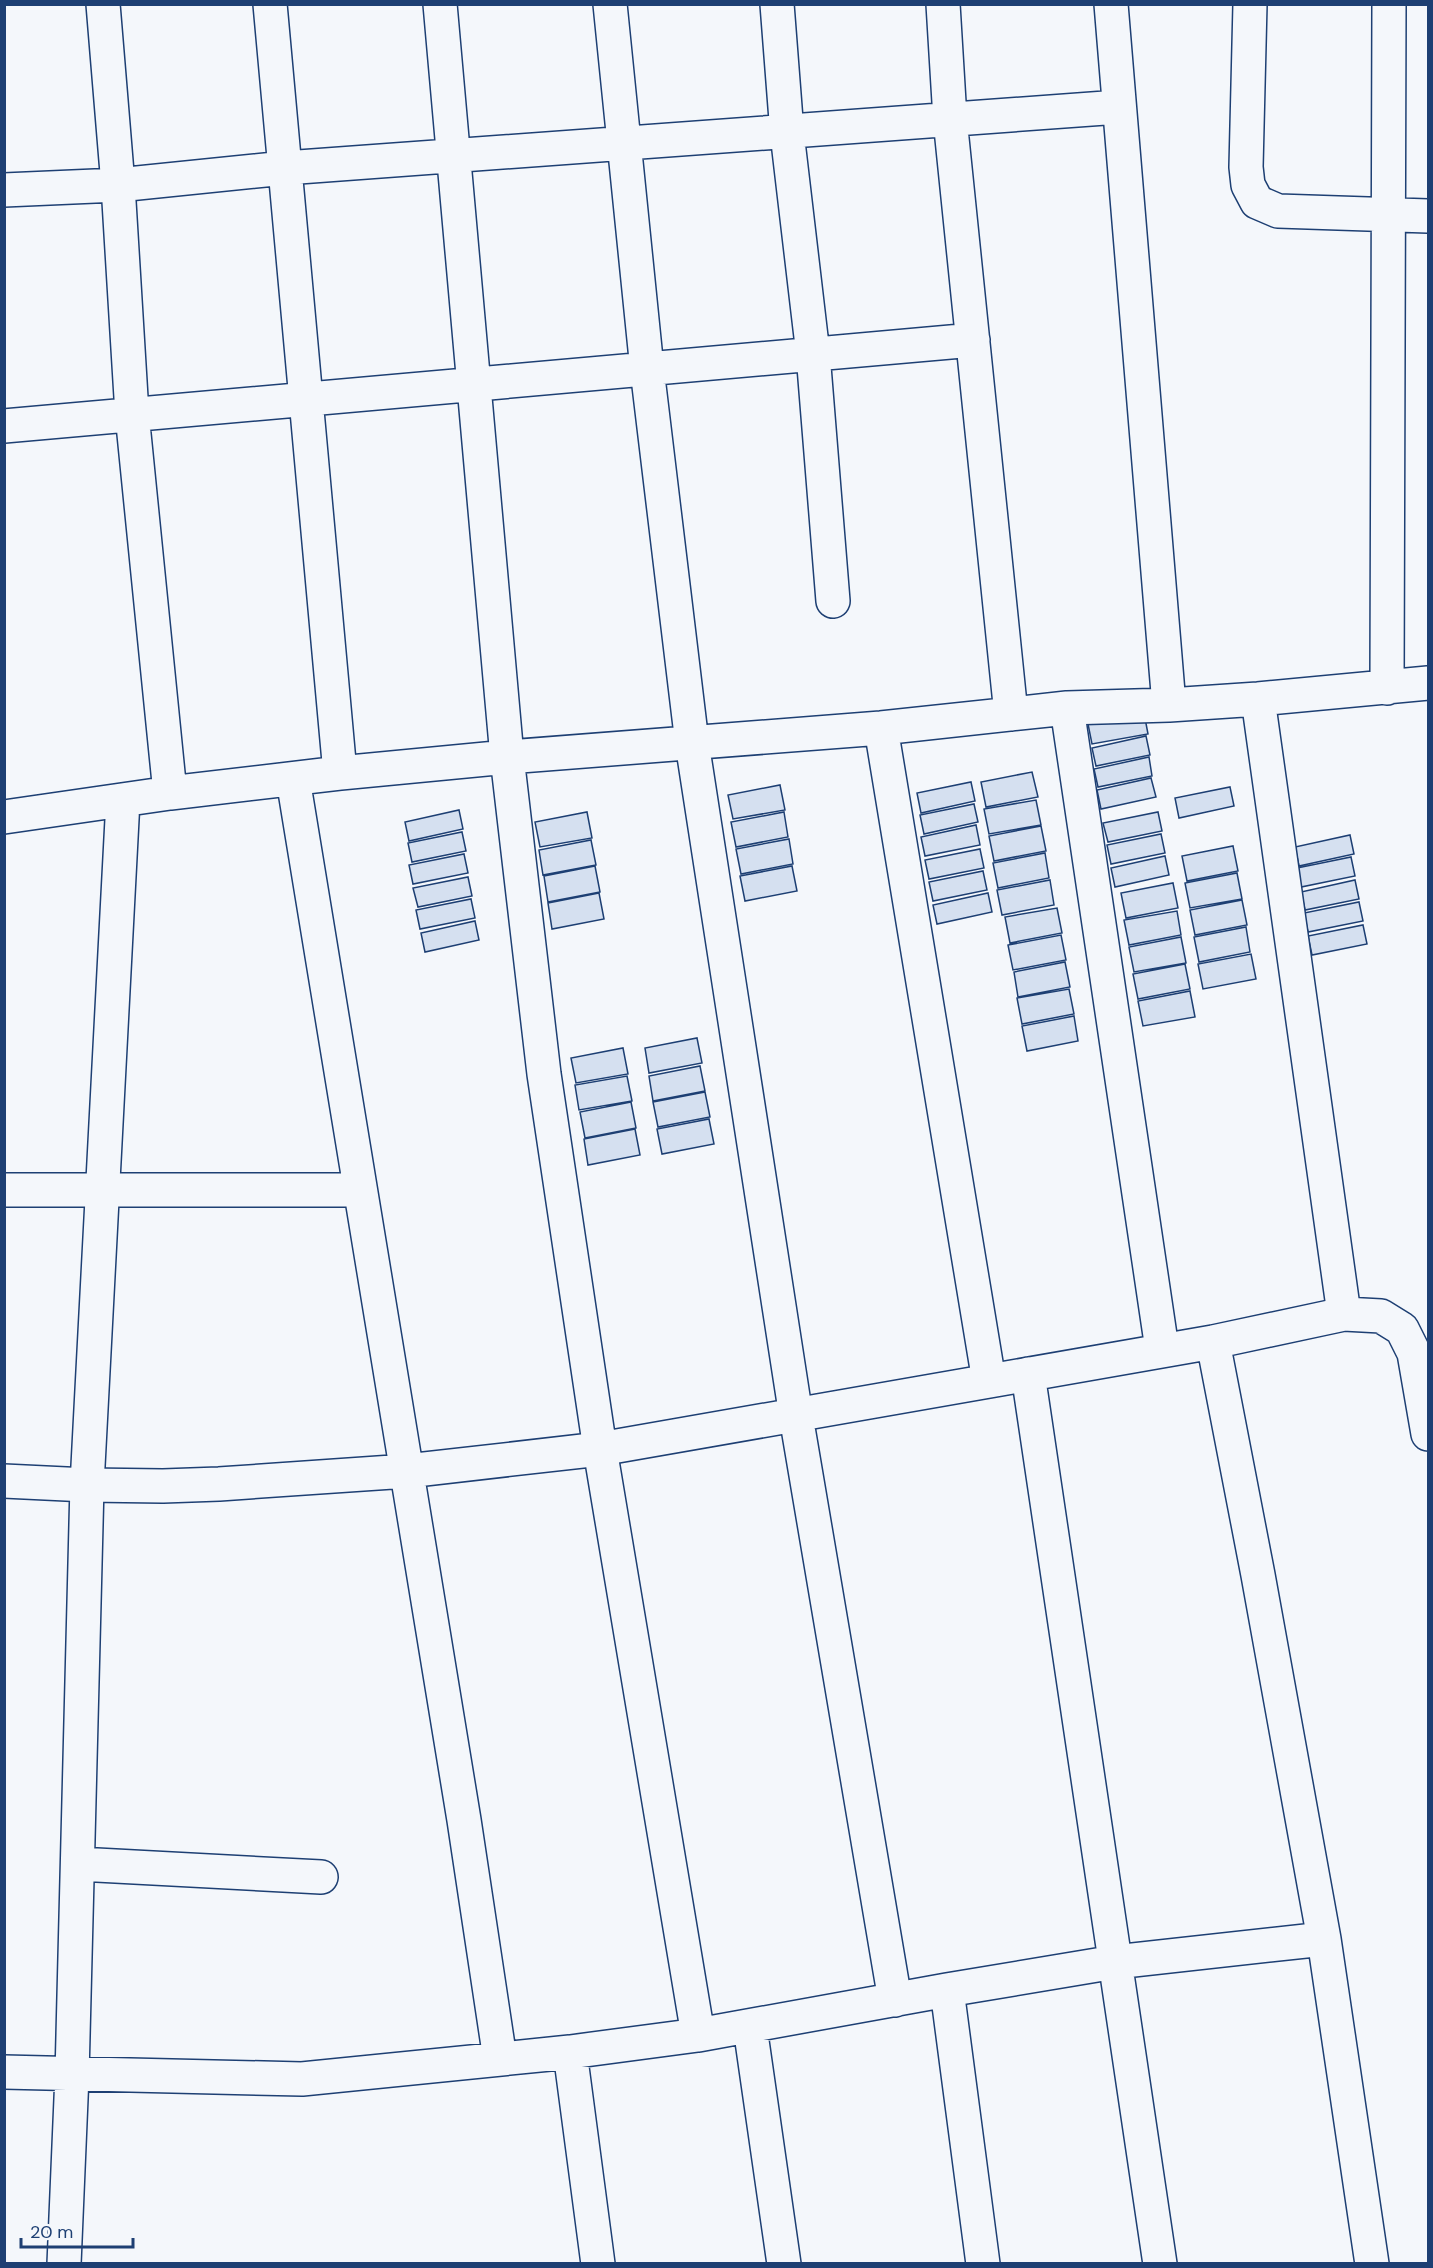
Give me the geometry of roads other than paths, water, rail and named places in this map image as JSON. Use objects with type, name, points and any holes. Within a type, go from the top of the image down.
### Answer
[{"type":"street","points":[[103,4],[118,185],[132,414],[170,793]]},
{"type":"street","points":[[270,4],[340,773]]},
{"type":"street","points":[[440,4],[507,757],[544,1074],[600,1449],[698,2035]]},
{"type":"street","points":[[610,4],[647,369],[692,743],[796,1416],[895,2000]]},
{"type":"street","points":[[777,4],[787,133],[813,354],[833,601]]},
{"type":"street","points":[[943,4],[950,119],[1011,714]]},
{"type":"street","points":[[1111,4],[1169,705]]},
{"type":"street","points":[[1250,4],[1246,167],[1248,185],[1257,202],[1278,211],[1428,216]]},
{"type":"street","points":[[1387,688],[1389,4]]},
{"type":"street","points":[[4,190],[118,185],[285,168],[1119,107]]},
{"type":"street","points":[[4,426],[973,340]]},
{"type":"street","points":[[4,817],[170,793],[340,773],[507,757],[881,728],[1067,708],[1169,705],[1258,699],[1428,683]]},
{"type":"street","points":[[1258,699],[1344,1314]]},
{"type":"street","points":[[1067,708],[1162,1350]]},
{"type":"street","points":[[881,728],[989,1381]]},
{"type":"street","points":[[293,779],[407,1471],[500,2059]]},
{"type":"street","points":[[64,2264],[72,2076],[87,1485],[123,800]]},
{"type":"street","points":[[4,1190],[360,1190]]},
{"type":"street","points":[[4,1481],[163,1486],[407,1471],[600,1449],[1213,1342],[1344,1314],[1381,1316],[1402,1329],[1414,1353],[1428,1434]]},
{"type":"street","points":[[1213,1342],[1261,1587],[1324,1939],[1372,2264]]},
{"type":"street","points":[[1028,1374],[1160,2264]]},
{"type":"street","points":[[78,1864],[321,1877]]},
{"type":"street","points":[[4,2072],[72,2076],[302,2079],[570,2052],[750,2027],[947,1989],[1115,1962],[1324,1939]]},
{"type":"street","points":[[947,1989],[983,2264]]},
{"type":"street","points":[[750,2027],[784,2264]]},
{"type":"street","points":[[570,2052],[598,2264]]}]
